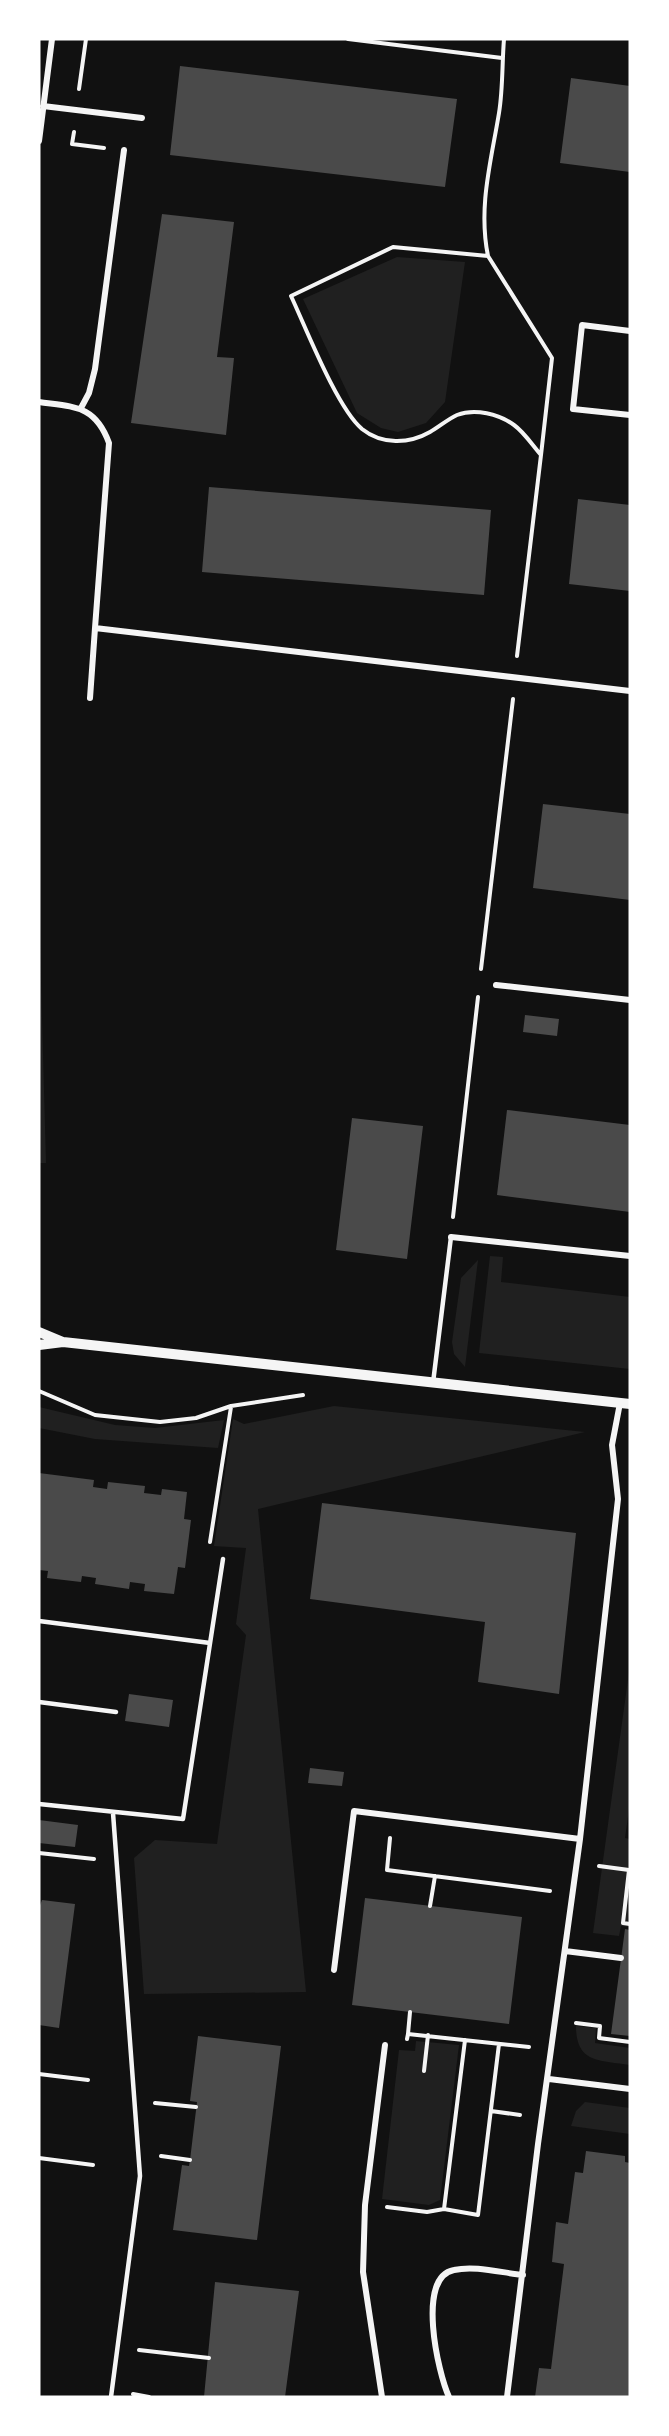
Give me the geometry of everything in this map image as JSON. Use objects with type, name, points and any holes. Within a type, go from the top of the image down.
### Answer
[{"type":"street","points":[[39,141],[52,39]]},
{"type":"street","points":[[43,106],[142,118]]},
{"type":"street","points":[[81,408],[89,393],[95,369],[124,150]]},
{"type":"street","points":[[630,331],[582,325],[573,409],[630,416]]},
{"type":"street","points":[[39,402],[81,408],[94,416],[103,428],[109,443],[90,698]]},
{"type":"street","points":[[95,628],[630,691]]},
{"type":"street","points":[[496,985],[630,1000]]},
{"type":"street","points":[[451,1237],[630,1256]]},
{"type":"street","points":[[39,1332],[63,1342]]},
{"type":"street","points":[[39,1345],[63,1342],[625,1404],[612,1445],[618,1499],[580,1839],[549,2079],[538,2144],[507,2397]]},
{"type":"street","points":[[334,1970],[354,1811],[580,1839]]},
{"type":"street","points":[[565,1951],[621,1958]]},
{"type":"street","points":[[382,2397],[363,2272],[365,2205],[385,2045]]},
{"type":"street","points":[[549,2079],[630,2089]]},
{"type":"street","points":[[449,2397],[432,2320],[434,2291],[441,2278],[452,2270],[468,2269],[523,2275]]},
{"type":"lane","points":[[433,1383],[451,1237]]},
{"type":"lane","points":[[39,1804],[183,1819],[222,1559]]},
{"type":"lane","points":[[39,1621],[210,1643]]},
{"type":"lane","points":[[39,1702],[116,1712]]},
{"type":"lane","points":[[111,2397],[140,2176],[113,1813]]},
{"type":"path","points":[[348,39],[503,58]]},
{"type":"path","points":[[504,39],[500,111],[486,183],[483,232],[489,256],[552,358],[517,664]]},
{"type":"path","points":[[489,256],[393,247],[291,296],[344,408],[362,429],[382,440],[401,442],[415,440],[458,415],[478,412],[497,416],[515,426],[541,456]]},
{"type":"path","points":[[39,1391],[48,1392],[95,1414],[160,1422],[196,1418],[231,1406],[311,1394]]},
{"type":"path","points":[[210,1544],[231,1406]]},
{"type":"path","points":[[393,1816],[387,1870],[550,1891]]},
{"type":"path","points":[[39,1853],[95,1860]]},
{"type":"path","points":[[592,1866],[629,1870],[623,1923],[630,1924]]},
{"type":"path","points":[[430,1906],[435,1876]]},
{"type":"path","points":[[385,2045],[407,2042],[410,2012]]},
{"type":"path","points":[[573,2023],[600,2026],[599,2038],[630,2042]]},
{"type":"path","points":[[408,2034],[533,2048]]},
{"type":"path","points":[[424,2071],[428,2036]]},
{"type":"path","points":[[444,2209],[465,2040]]},
{"type":"path","points":[[365,2205],[427,2212],[444,2209],[478,2215],[499,2044]]},
{"type":"path","points":[[39,2074],[88,2080]]},
{"type":"path","points":[[135,2100],[196,2107]]},
{"type":"path","points":[[491,2111],[522,2115]]},
{"type":"path","points":[[140,2158],[161,2156],[190,2160]]},
{"type":"path","points":[[39,2158],[93,2165]]},
{"type":"path","points":[[117,2347],[209,2358]]},
{"type":"shaded area","points":[[397,257],[465,262],[445,402],[426,423],[398,432],[381,428],[357,413],[303,299]]},
{"type":"shaded area","points":[[39,909],[46,1163],[39,1163]]},
{"type":"shaded area","points":[[490,1256],[503,1257],[501,1282],[630,1297],[630,1369],[479,1353]]},
{"type":"shaded area","points":[[478,1260],[465,1367],[454,1354],[452,1342],[461,1278]]},
{"type":"shaded area","points":[[334,1406],[585,1432],[258,1509],[306,1992],[144,1994],[134,1858],[155,1840],[217,1844],[246,1635],[236,1624],[246,1548],[214,1546],[233,1419],[244,1424]]},
{"type":"shaded area","points":[[39,1407],[115,1425],[155,1428],[224,1420],[218,1448],[95,1439],[39,1428]]},
{"type":"shaded area","points":[[630,1665],[630,1802],[625,1838],[630,1839],[630,1927],[621,1926],[619,1936],[593,1933]]},
{"type":"shaded area","points":[[576,2026],[596,2028],[595,2043],[630,2048],[630,2065],[600,2060],[585,2054],[577,2038]]},
{"type":"shaded area","points":[[416,2041],[459,2045],[440,2200],[429,2205],[382,2199],[399,2050],[415,2051]]},
{"type":"shaded area","points":[[585,2102],[630,2108],[630,2134],[571,2126],[576,2111]]},
{"type":"building","points":[[180,66],[457,99],[445,187],[170,155]]},
{"type":"building","points":[[571,78],[630,86],[630,172],[560,163]]},
{"type":"building","points":[[162,214],[234,222],[217,357],[234,358],[226,435],[131,423]]},
{"type":"building","points":[[209,487],[491,510],[484,595],[202,572]]},
{"type":"building","points":[[578,499],[630,505],[630,591],[569,584]]},
{"type":"building","points":[[543,804],[630,814],[630,900],[533,888]]},
{"type":"building","points":[[525,1015],[559,1019],[557,1036],[523,1032]]},
{"type":"building","points":[[507,1110],[630,1125],[630,1212],[497,1195]]},
{"type":"building","points":[[352,1118],[423,1126],[407,1259],[336,1250]]},
{"type":"building","points":[[39,1473],[94,1480],[93,1487],[107,1489],[108,1482],[145,1486],[144,1493],[161,1495],[162,1489],[187,1492],[184,1519],[191,1520],[185,1568],[178,1567],[174,1594],[144,1591],[145,1584],[130,1582],[129,1589],[95,1584],[96,1578],[82,1576],[81,1582],[47,1578],[48,1571],[39,1570]]},
{"type":"building","points":[[322,1503],[576,1533],[559,1694],[478,1682],[485,1622],[310,1599]]},
{"type":"building","points":[[129,1694],[173,1700],[169,1727],[125,1721]]},
{"type":"building","points":[[310,1768],[344,1772],[342,1786],[308,1783]]},
{"type":"building","points":[[39,1820],[78,1825],[75,1847],[39,1843]]},
{"type":"building","points":[[365,1898],[522,1917],[509,2024],[352,2005]]},
{"type":"building","points":[[42,1900],[75,1904],[59,2028],[39,2025],[39,1908]]},
{"type":"building","points":[[625,1929],[630,1930],[630,2036],[611,2034]]},
{"type":"building","points":[[198,2036],[281,2046],[257,2240],[173,2230],[182,2165],[189,2166],[190,2160],[197,2102],[190,2101]]},
{"type":"building","points":[[586,2151],[625,2156],[625,2162],[630,2163],[630,2397],[535,2397],[539,2368],[551,2369],[564,2264],[552,2262],[556,2222],[568,2224],[575,2172],[583,2173]]},
{"type":"building","points":[[215,2282],[299,2291],[285,2397],[204,2397]]}]
